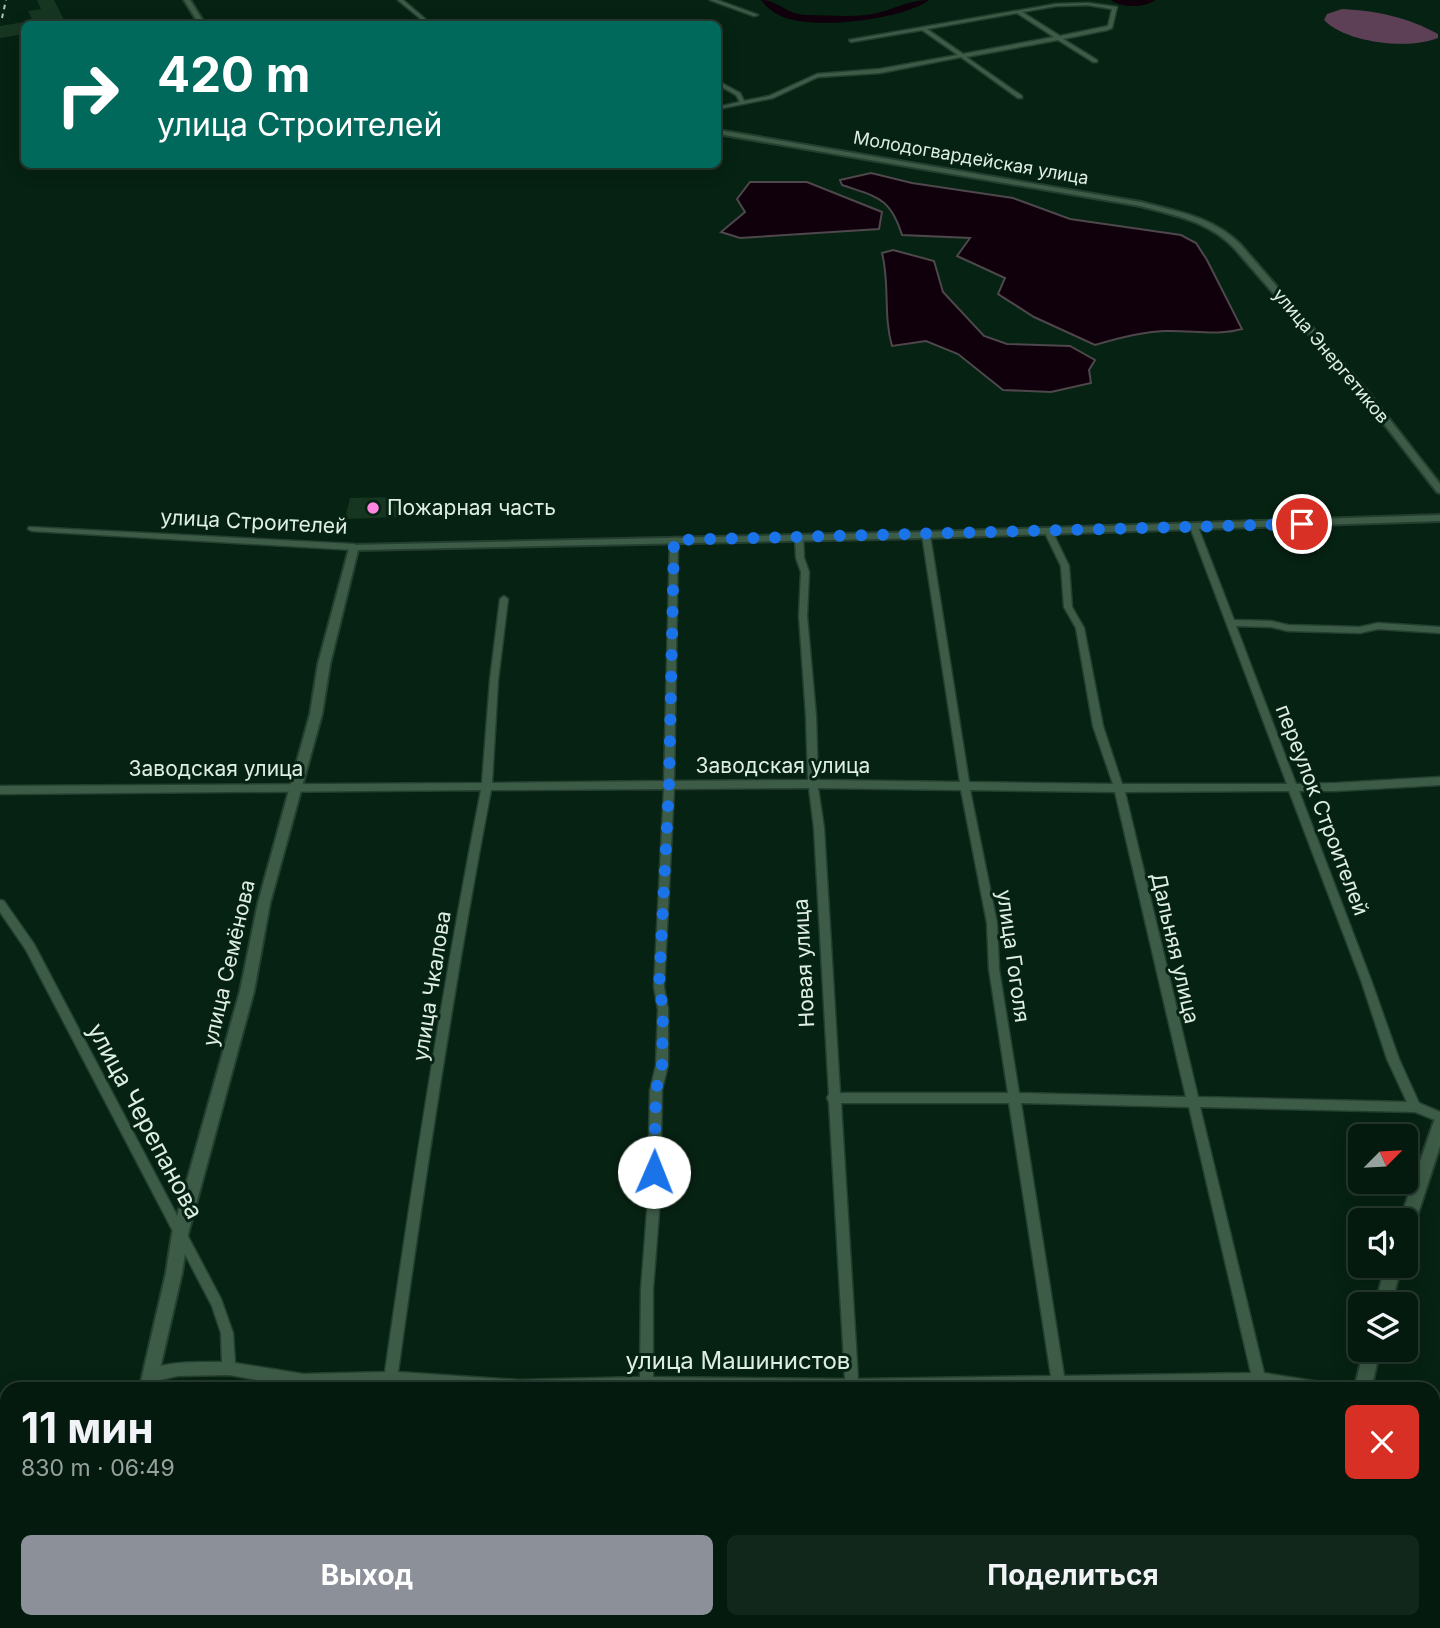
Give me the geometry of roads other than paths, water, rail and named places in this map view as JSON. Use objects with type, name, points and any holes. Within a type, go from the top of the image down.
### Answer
[{"type":"street","points":[[187,0],[200,21]]},
{"type":"street","points":[[400,0],[425,21]]},
{"type":"street","points":[[712,0],[756,15]]},
{"type":"street","points":[[721,107],[779,95],[817,76],[880,71],[1059,39],[1110,27],[1115,8],[1068,4],[851,41]]},
{"type":"street","points":[[1018,12],[1095,61]]},
{"type":"street","points":[[924,29],[1020,97]]},
{"type":"street","points":[[721,85],[738,94],[743,103]]},
{"type":"street","name":"Молодогвардейская улица","points":[[721,132],[1115,198],[1181,214],[1216,227]]},
{"type":"street","name":"улица Энергетиков","points":[[1216,227],[1238,247],[1366,395],[1440,490]]},
{"type":"street","name":"улица Строителей","points":[[32,529],[354,547],[926,535],[1440,518]]},
{"type":"street","name":"переулок Строителей","points":[[1194,527],[1393,1059],[1415,1107]]},
{"type":"street","name":"Дальняя улица","points":[[1048,531],[1065,566],[1068,607],[1080,628],[1098,726],[1118,788],[1192,1103],[1199,1118],[1259,1379]]},
{"type":"street","name":"улица Гоголя","points":[[926,535],[965,787],[992,923],[993,969],[1059,1382]]},
{"type":"street","name":"Новая улица","points":[[799,536],[800,558],[805,572],[803,616],[813,784],[819,828],[852,1382]]},
{"type":"street","points":[[646,1382],[647,1289],[654,1199],[656,1090],[662,1065],[663,1009],[659,987],[669,786],[674,540]]},
{"type":"street","name":"улица Семёнова","points":[[149,1382],[180,1234],[247,991],[264,903],[316,714],[324,664],[354,547]]},
{"type":"street","name":"улица Чкалова","points":[[391,1378],[418,1185],[467,889],[488,786],[494,680],[503,599]]},
{"type":"street","points":[[1230,623],[1271,624],[1288,628],[1360,630],[1378,626],[1440,631]]},
{"type":"street","name":"Заводская улица","points":[[0,790],[813,784],[1118,788],[1440,781]]},
{"type":"street","name":"улица Черепанова","points":[[0,904],[30,947],[216,1303],[226,1333],[229,1367]]},
{"type":"street","points":[[833,1098],[1014,1098],[1415,1107],[1440,1117]]},
{"type":"street","points":[[1412,1208],[1440,1124]]},
{"type":"street","points":[[1364,1382],[1369,1362]]},
{"type":"street","name":"улица Машинистов","points":[[151,1375],[178,1369],[229,1367],[265,1376],[303,1381],[391,1378],[448,1382]]},
{"type":"street","name":"улица Машинистов","points":[[1059,1382],[1259,1379],[1277,1382]]},
{"type":"waterway","points":[[766,0],[782,13],[800,18],[869,18],[924,0]]},
{"type":"waterway","points":[[1116,0],[1142,3],[1150,0]]},
{"type":"railway","points":[[2,18],[6,0]]},
{"type":"place","name":"Пожарная часть","points":[[373,508]]}]
